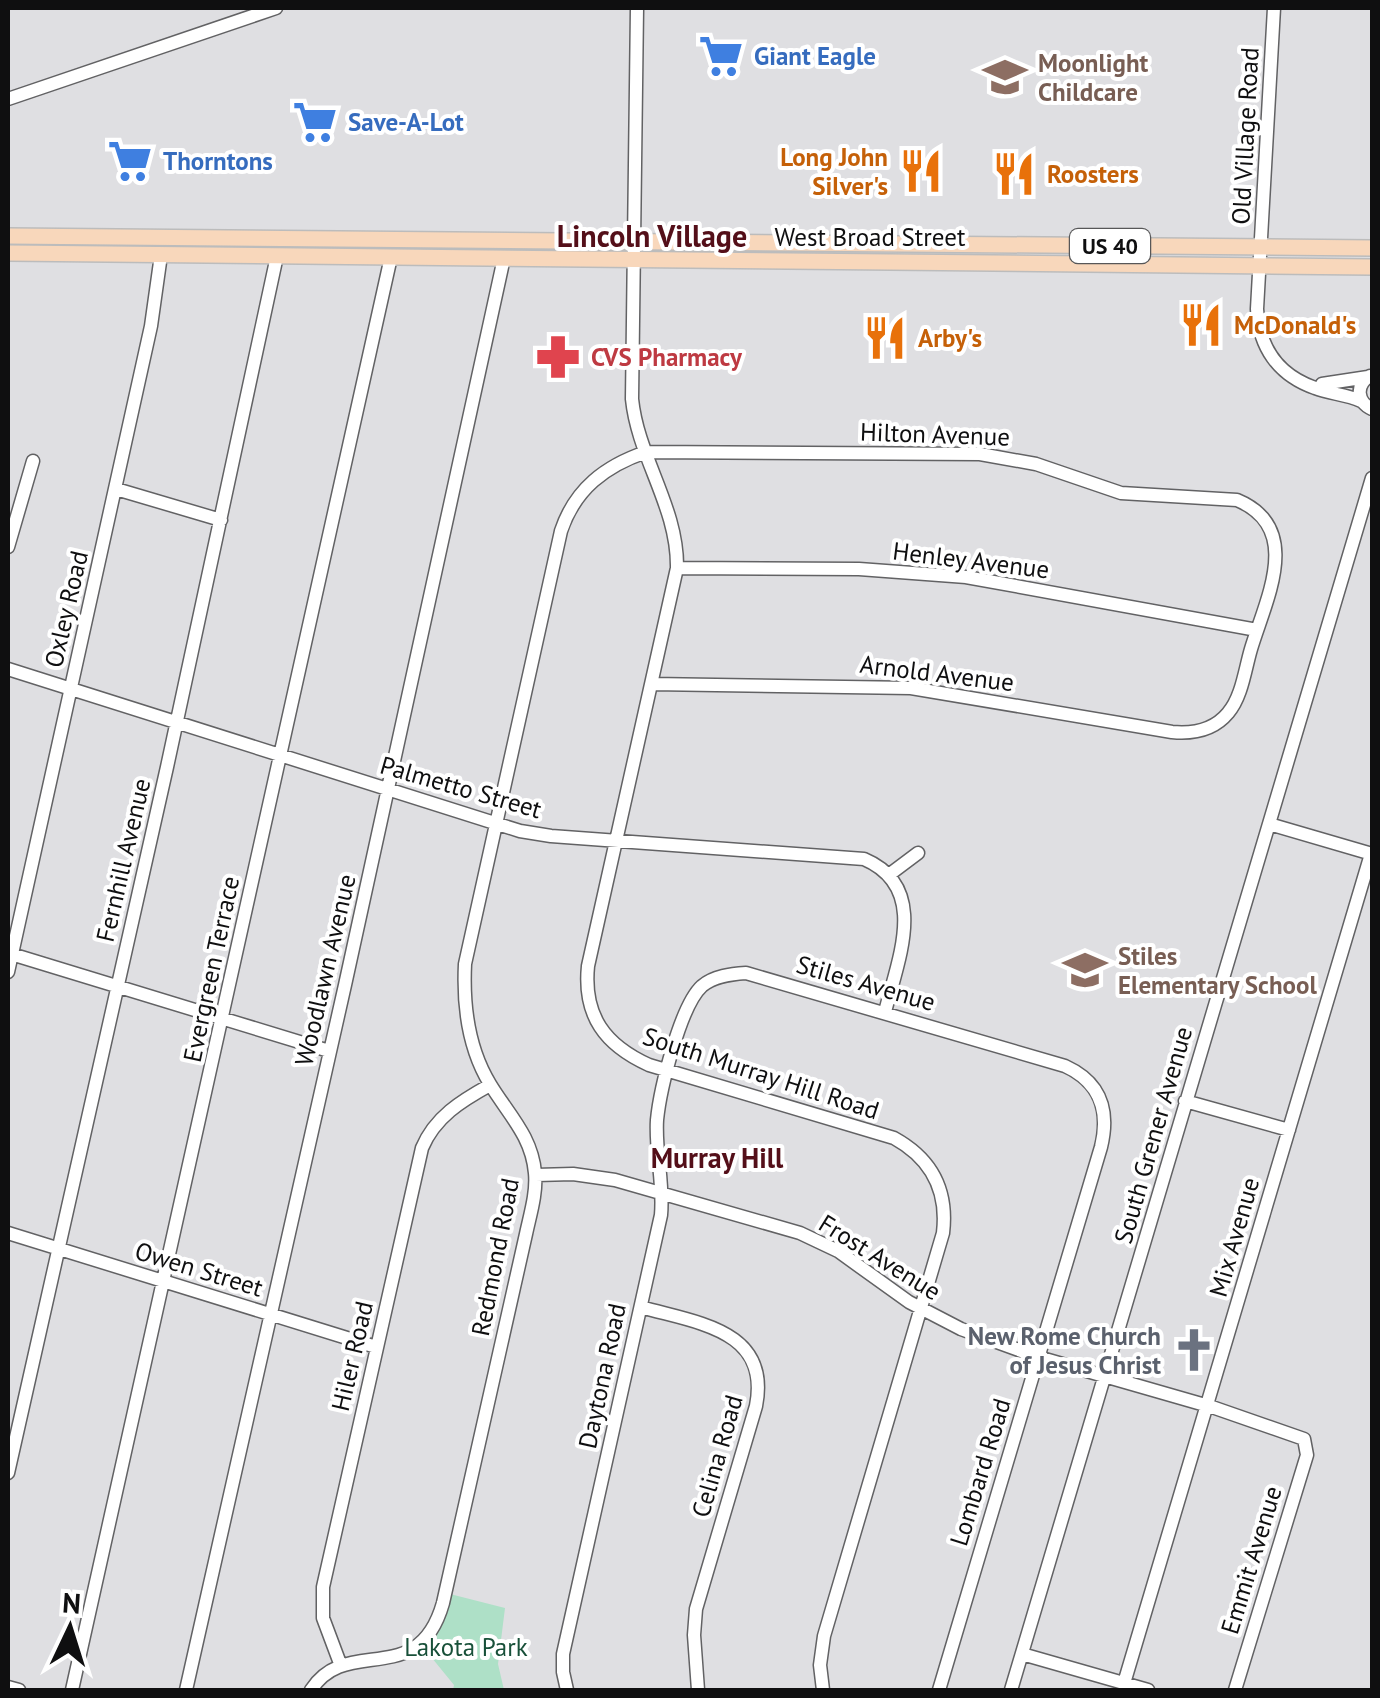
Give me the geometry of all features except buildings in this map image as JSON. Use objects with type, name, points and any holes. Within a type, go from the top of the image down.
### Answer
[{"type":"main road","name":"West Broad Street","points":[[8,236],[406,241],[872,262],[1372,267]]},
{"type":"main road","points":[[39,254],[60,248],[164,245],[173,238]]},
{"type":"main road","points":[[278,256],[292,249],[391,248],[406,241]]},
{"type":"main road","name":"West Broad Street","points":[[8,254],[504,258],[634,251],[960,244],[1372,248]]},
{"type":"main road","points":[[872,262],[897,254],[949,253],[960,244]]},
{"type":"main road","points":[[957,262],[979,254],[1062,252],[1068,246]]},
{"type":"street","points":[[8,100],[276,8]]},
{"type":"street","name":"South Murray Hill Road","points":[[636,8],[632,399],[646,452],[673,524],[677,568],[588,966],[590,1008],[612,1044],[638,1060],[894,1138],[918,1155],[936,1178],[944,1211],[943,1233],[824,1636],[820,1665],[823,1690]]},
{"type":"street","name":"Old Village Road","points":[[1260,266],[1274,8]]},
{"type":"street","name":"Oxley Road","points":[[8,972],[151,326],[160,255]]},
{"type":"street","name":"Fernhill Avenue","points":[[8,1473],[278,256]]},
{"type":"street","name":"Evergreen Terrace","points":[[72,1690],[390,257]]},
{"type":"street","name":"Woodlawn Avenue","points":[[186,1690],[504,258]]},
{"type":"street","points":[[1260,266],[1260,337],[1275,362],[1300,382],[1368,408]]},
{"type":"street","points":[[1300,382],[1334,384],[1370,376]]},
{"type":"street","points":[[1368,408],[1360,390],[1370,376]]},
{"type":"street","name":"Hilton Avenue","points":[[646,452],[1001,456],[1121,493],[1226,497],[1254,508],[1268,524],[1274,540],[1276,564],[1257,630]]},
{"type":"street","name":"Redmond Road","points":[[311,1690],[324,1675],[341,1666],[405,1654],[427,1637],[440,1613],[536,1175],[527,1140],[490,1085],[470,1034],[464,981],[466,952],[564,520],[593,480],[616,463],[646,452]]},
{"type":"street","points":[[8,547],[33,462]]},
{"type":"street","name":"South Grener Avenue","points":[[1011,1690],[1372,478]]},
{"type":"street","points":[[116,489],[221,520]]},
{"type":"street","name":"Henley Avenue","points":[[677,568],[940,574],[1257,630]]},
{"type":"street","name":"Arnold Avenue","points":[[652,684],[892,686],[949,692],[1179,733],[1197,732],[1226,716],[1236,702],[1257,630]]},
{"type":"street","name":"Palmetto Street","points":[[8,669],[536,834],[852,856],[876,864],[890,874]]},
{"type":"street","points":[[1269,824],[1372,854]]},
{"type":"street","points":[[885,1012],[906,912],[899,887],[890,874],[918,853]]},
{"type":"street","name":"Mix Avenue","points":[[1124,1687],[1372,854]]},
{"type":"street","points":[[9,954],[330,1051]]},
{"type":"street","name":"Stiles Avenue","points":[[668,1070],[694,996],[701,987],[721,976],[746,973],[1064,1066],[1086,1079],[1098,1092]]},
{"type":"street","name":"Daytona Road","points":[[567,1690],[563,1654],[663,1193],[657,1122],[668,1070]]},
{"type":"street","name":"Hiler Road","points":[[341,1666],[323,1618],[324,1587],[428,1133],[462,1100],[490,1085]]},
{"type":"street","name":"Lombard Road","points":[[939,1690],[1102,1146],[1105,1113],[1098,1092]]},
{"type":"street","points":[[1185,1101],[1288,1130]]},
{"type":"street","name":"Frost Avenue","points":[[536,1175],[594,1176],[772,1224],[819,1241],[920,1308],[962,1330],[1038,1357],[1208,1406],[1307,1443]]},
{"type":"street","name":"Owen Street","points":[[8,1233],[376,1348]]},
{"type":"street","name":"Celina Road","points":[[640,1307],[733,1337],[748,1352],[758,1374],[756,1406],[696,1609],[698,1690]]},
{"type":"street","name":"Emmit Avenue","points":[[1235,1690],[1307,1455],[1307,1443]]},
{"type":"street","points":[[1022,1654],[1124,1687],[1148,1690]]},
{"type":"street","points":[[8,1687],[19,1690]]},
{"type":"green space","name":"Lakota Park","points":[[450,1594],[505,1608],[498,1664],[504,1690],[453,1690],[454,1685],[423,1647],[442,1621]]},
{"type":"place","name":"Giant Eagle","points":[[721,56]]},
{"type":"place","name":"Moonlight Childcare","points":[[1005,77]]},
{"type":"place","name":"Save-A-Lot","points":[[315,122]]},
{"type":"place","name":"Thorntons","points":[[130,161]]},
{"type":"place","name":"Long John Silver's","points":[[921,171]]},
{"type":"place","name":"Roosters","points":[[1014,174]]},
{"type":"place","name":"McDonald's","points":[[1201,325]]},
{"type":"place","name":"Arby's","points":[[885,338]]},
{"type":"place","name":"CVS Pharmacy","points":[[558,357]]},
{"type":"place","name":"Stiles Elementary School","points":[[1085,970]]},
{"type":"place","name":"New Rome Church of Jesus Christ","points":[[1194,1350]]},
{"type":"district","name":"Lincoln Village","points":[[652,237]]},
{"type":"district","name":"Murray Hill","points":[[717,1158]]}]
